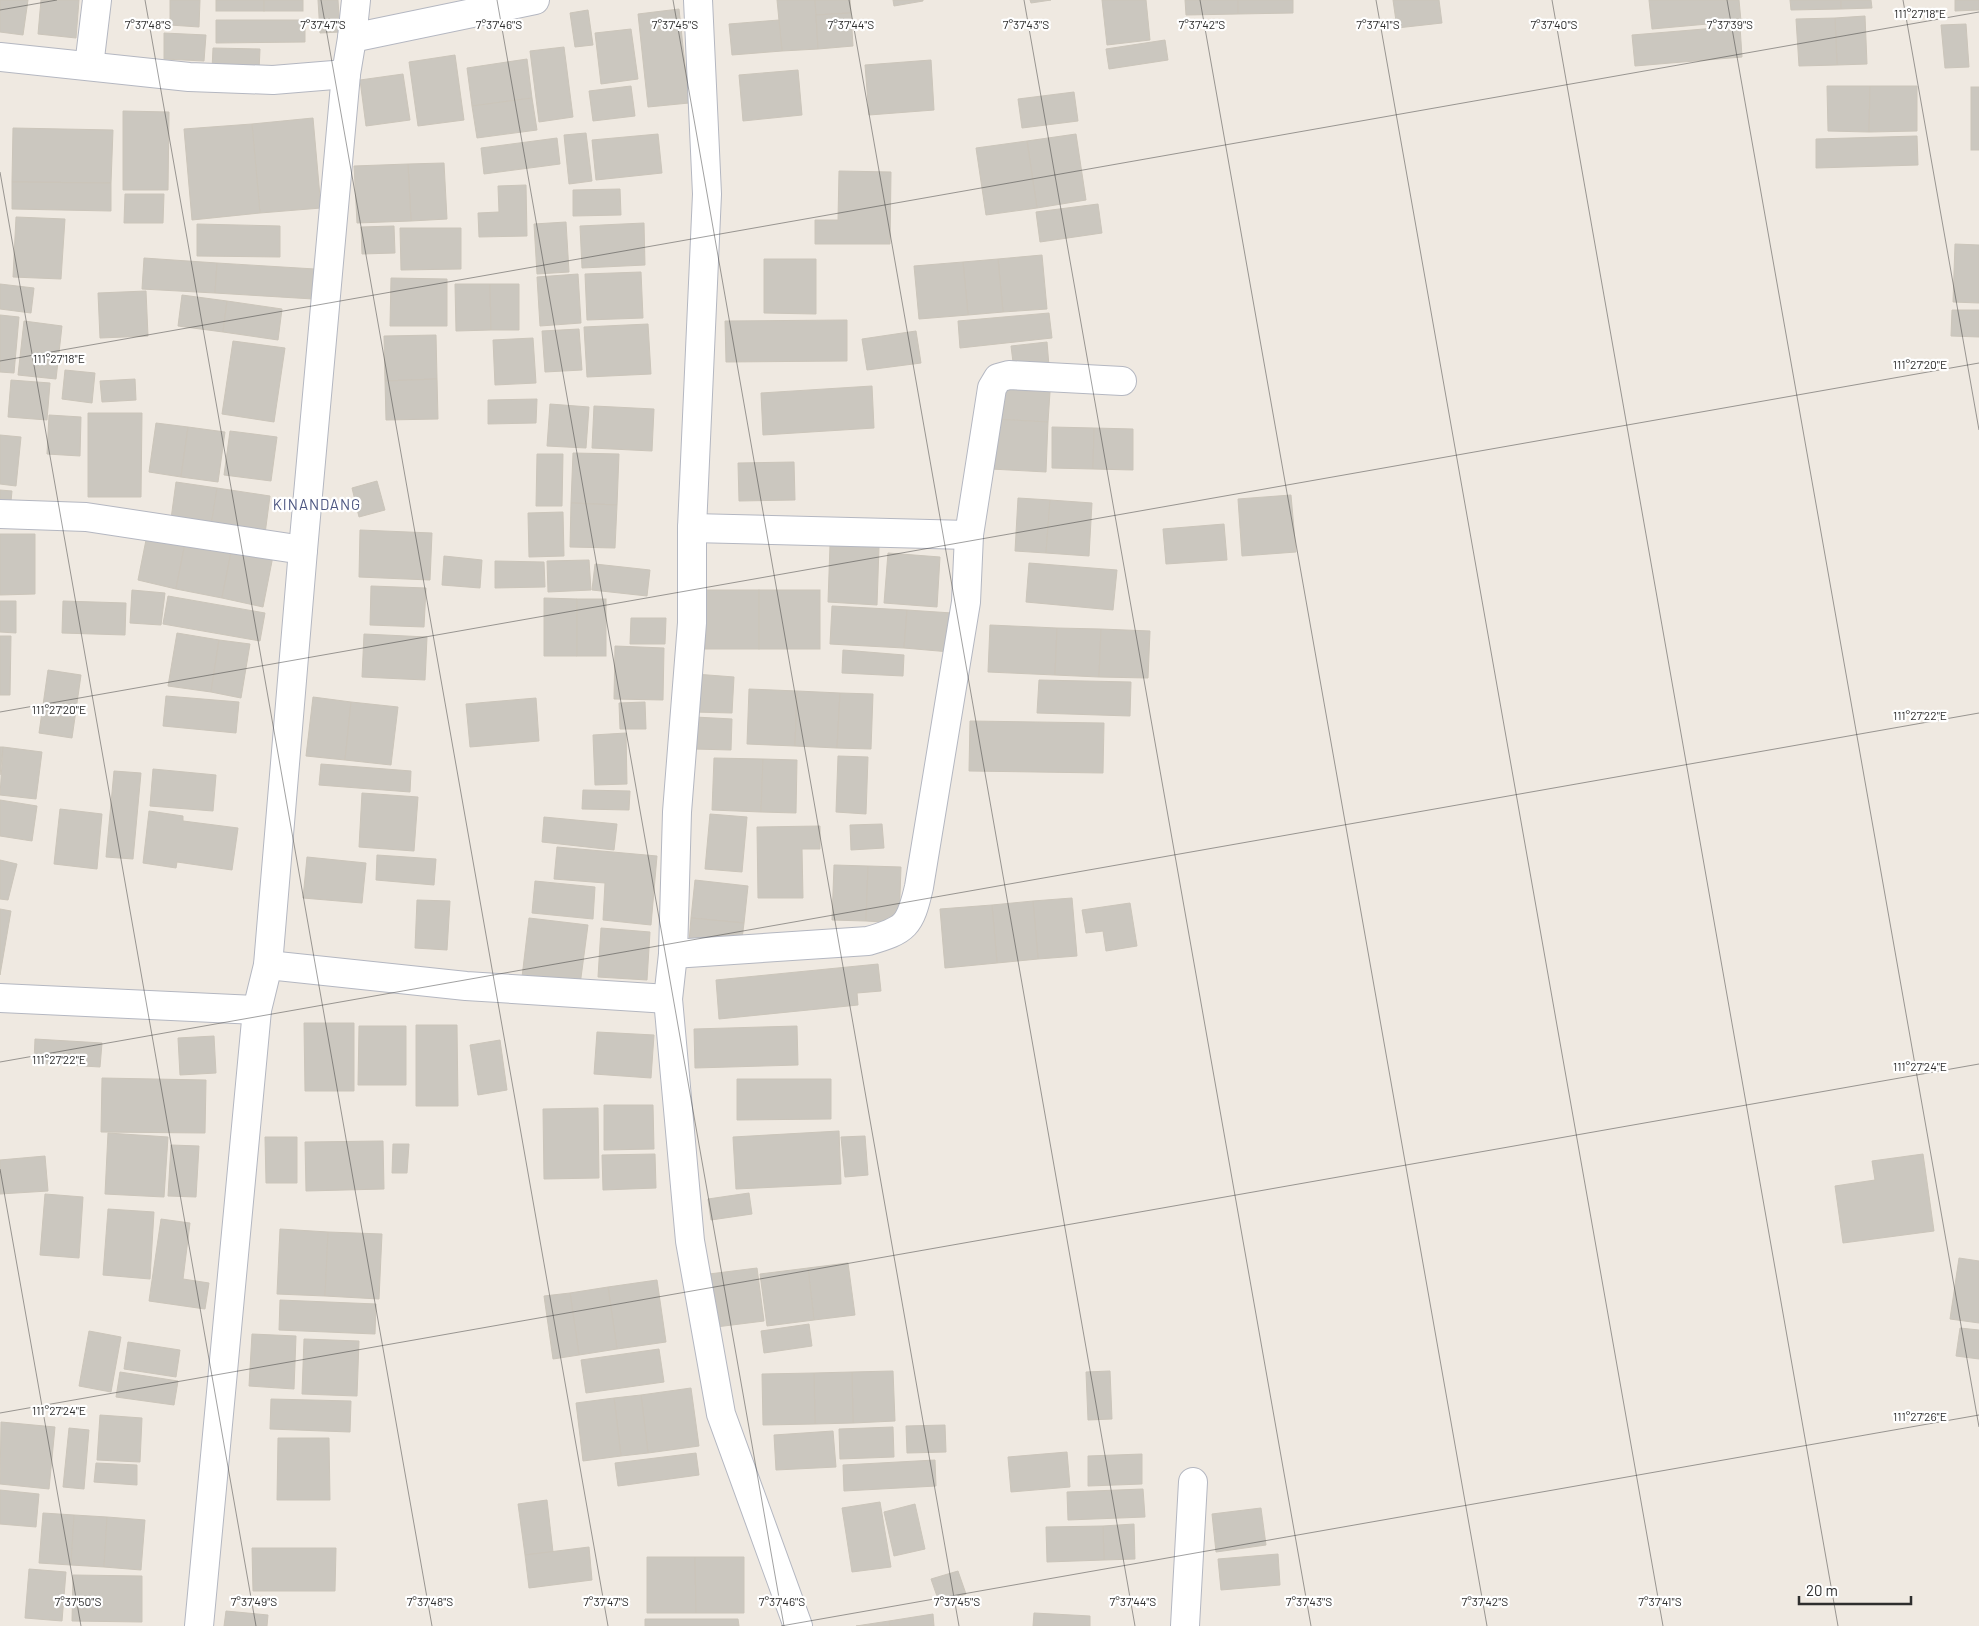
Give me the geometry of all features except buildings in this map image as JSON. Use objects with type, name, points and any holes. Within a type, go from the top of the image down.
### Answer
[{"type":"street","points":[[89,66],[97,0]]},
{"type":"street","points":[[198,1626],[256,1010],[268,965],[302,550],[346,74],[356,0]]},
{"type":"street","points":[[352,38],[535,0]]},
{"type":"street","points":[[698,0],[708,194],[692,528],[692,622],[677,812],[672,954],[668,999],[690,1241],[721,1414],[798,1626]]},
{"type":"street","points":[[0,57],[189,77],[273,80],[346,74]]},
{"type":"street","points":[[672,954],[868,941],[890,934],[904,926],[913,914],[930,823],[966,602],[969,535],[992,388],[998,378],[1010,375],[1122,381]]},
{"type":"street","points":[[0,514],[86,517],[302,550]]},
{"type":"street","points":[[692,528],[969,535]]},
{"type":"street","points":[[268,965],[466,986],[668,999]]},
{"type":"street","points":[[0,998],[256,1010]]},
{"type":"street","points":[[1185,1626],[1193,1482]]},
{"type":"district","name":"KINANDANG","points":[[317,504]]}]
